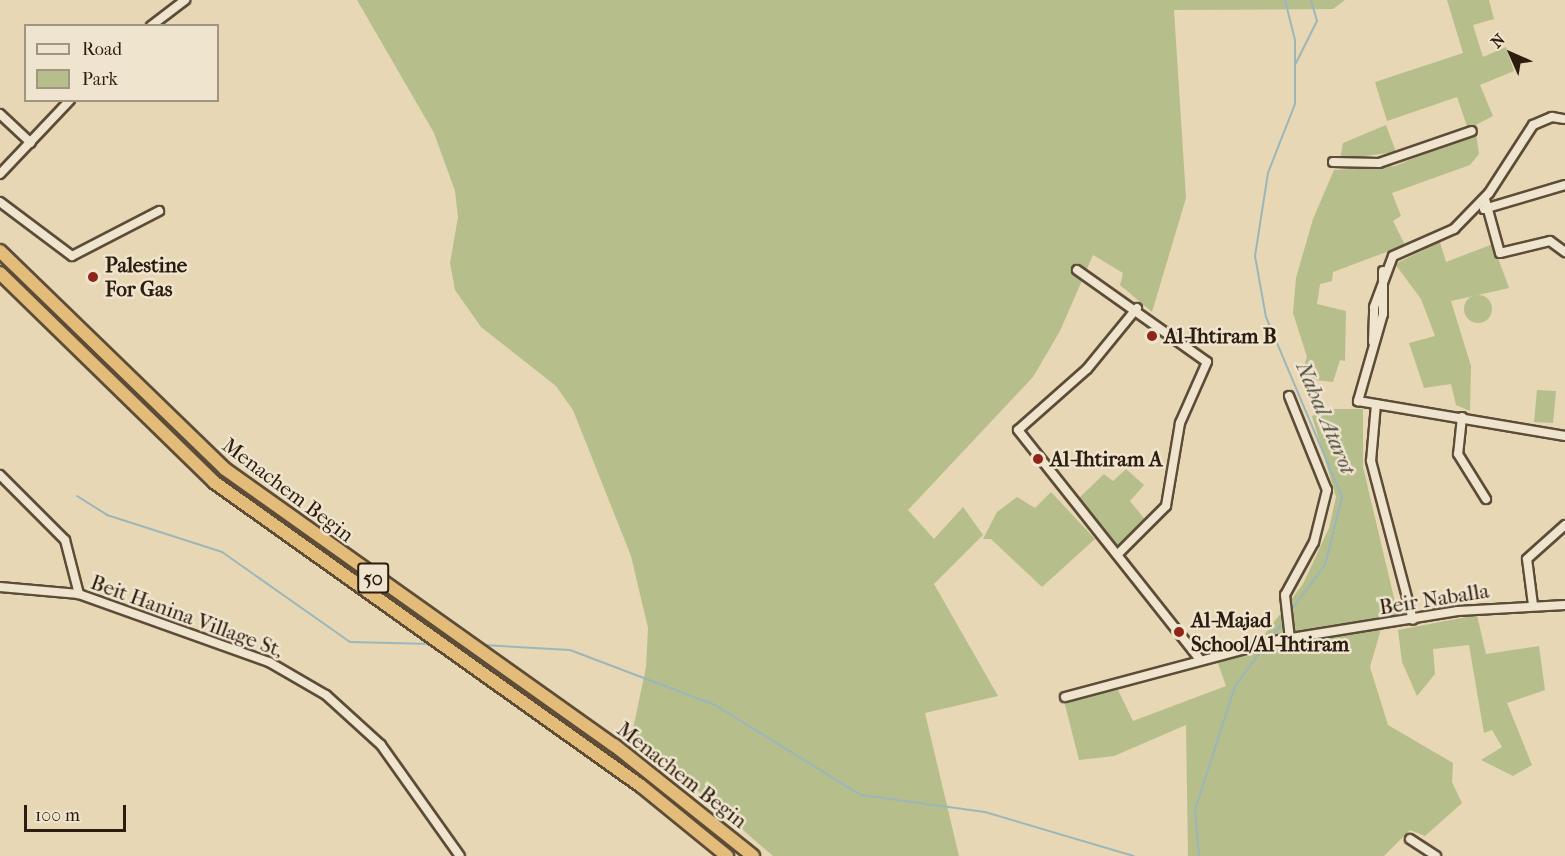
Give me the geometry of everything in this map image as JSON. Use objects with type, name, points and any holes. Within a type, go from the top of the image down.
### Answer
[{"type":"highway","name":"Menachem Begin","points":[[0,251],[17,270],[225,469],[624,752],[753,856]]},
{"type":"highway","name":"Menachem Begin","points":[[3,277],[214,482],[632,779],[727,856]]},
{"type":"street","points":[[155,24],[185,0]]},
{"type":"street","points":[[0,174],[68,102]]},
{"type":"street","points":[[0,114],[31,143]]},
{"type":"street","points":[[1563,119],[1552,117],[1533,125],[1485,199],[1444,236],[1393,256],[1383,271],[1386,296],[1373,354],[1358,401],[1565,436]]},
{"type":"street","points":[[1333,162],[1379,163],[1472,131]]},
{"type":"street","points":[[1474,211],[1565,184]]},
{"type":"street","points":[[1485,199],[1500,253],[1550,241],[1565,252]]},
{"type":"street","points":[[0,202],[72,256],[159,211]]},
{"type":"street","points":[[1077,270],[1137,308],[1207,362],[1180,423],[1166,506],[1116,555]]},
{"type":"street","points":[[1137,308],[1087,369],[1018,430],[1199,658]]},
{"type":"street","points":[[1289,396],[1327,490],[1315,537],[1285,595],[1283,615],[1290,639]]},
{"type":"street","points":[[1376,404],[1371,460],[1413,620]]},
{"type":"street","points":[[1462,417],[1458,454],[1486,499]]},
{"type":"street","points":[[0,475],[65,540],[80,594]]},
{"type":"street","points":[[1533,605],[1527,559],[1565,525]]},
{"type":"street","name":"Beit Hanina Village St,","points":[[0,587],[80,594],[269,662],[326,695],[381,745],[460,856]]},
{"type":"street","name":"Beir Naballa","points":[[1065,697],[1199,658],[1290,639],[1533,605],[1565,605]]},
{"type":"street","points":[[1410,839],[1436,856]]},
{"type":"green space","points":[[357,0],[1345,0],[1333,9],[1174,10],[1186,198],[1152,312],[1120,285],[1123,273],[1093,255],[1060,331],[1033,377],[908,510],[934,539],[963,507],[983,535],[934,584],[998,696],[925,713],[959,856],[773,856],[632,734],[646,667],[648,628],[631,556],[573,410],[556,386],[481,327],[455,290],[450,263],[458,217],[455,191],[434,133]]},
{"type":"green space","points":[[1447,0],[1489,0],[1494,19],[1473,25],[1483,57],[1506,47],[1514,71],[1480,85],[1493,116],[1468,129],[1457,97],[1387,121],[1375,82],[1463,53]]},
{"type":"green space","points":[[1386,125],[1396,152],[1340,159],[1343,143]]},
{"type":"green space","points":[[1476,132],[1479,154],[1470,165],[1392,193],[1401,216],[1393,221],[1405,245],[1333,272],[1332,281],[1320,284],[1317,304],[1346,311],[1345,361],[1340,360],[1333,382],[1315,380],[1302,371],[1307,357],[1293,313],[1296,278],[1313,219],[1334,170],[1395,166]]},
{"type":"green space","points":[[1440,242],[1446,262],[1493,244],[1509,288],[1451,301],[1471,366],[1470,411],[1456,405],[1451,384],[1424,388],[1409,343],[1435,336],[1421,299],[1395,264]]},
{"type":"green space","points":[[1478,295],[1488,299],[1492,309],[1488,319],[1478,323],[1468,319],[1464,309],[1468,299]]},
{"type":"green space","points":[[1537,390],[1556,391],[1553,423],[1534,422]]},
{"type":"green space","points":[[1327,409],[1363,409],[1363,467],[1399,619],[1264,635],[1303,584],[1329,528],[1336,497],[1312,416]]},
{"type":"green space","points":[[1126,469],[1144,485],[1130,501],[1147,522],[1118,547],[1078,499],[1104,474],[1113,481]]},
{"type":"green space","points":[[1051,492],[1095,539],[1042,587],[991,539],[983,539],[997,512],[1017,497],[1035,508]]},
{"type":"green space","points":[[1477,615],[1486,654],[1539,646],[1545,690],[1507,703],[1532,765],[1513,776],[1481,760],[1502,747],[1492,730],[1484,733],[1469,645],[1433,649],[1435,674],[1417,696],[1402,662],[1398,630]]},
{"type":"green space","points":[[1381,629],[1370,667],[1388,725],[1453,763],[1452,782],[1462,803],[1425,836],[1410,830],[1384,856],[1188,856],[1186,725],[1114,756],[1079,760],[1064,701],[1118,690],[1133,721],[1226,686],[1216,658]]},
{"type":"waterway","name":"Nahal Atarot","points":[[1285,0],[1295,40],[1295,104],[1268,173],[1255,256],[1266,317],[1342,497],[1325,565],[1289,613]]},
{"type":"waterway","points":[[1296,63],[1317,21],[1311,0]]},
{"type":"waterway","points":[[77,496],[107,515],[222,552],[350,642],[432,644]]},
{"type":"waterway","name":"Nahal Atarot","points":[[1270,640],[1284,620]]},
{"type":"waterway","points":[[450,644],[465,645]]},
{"type":"waterway","points":[[483,645],[570,650],[715,705],[861,795],[985,812],[1134,856]]},
{"type":"waterway","name":"Nahal Atarot","points":[[1199,856],[1195,810],[1235,686],[1264,647]]},
{"type":"place","name":"Palestine For Gas","points":[[93,277]]},
{"type":"place","name":"Al-Ihtiram B","points":[[1152,336]]},
{"type":"place","name":"Al-Ihtiram A","points":[[1038,459]]},
{"type":"place","name":"Al-Majad School/Al-Ihtiram","points":[[1179,632]]}]
